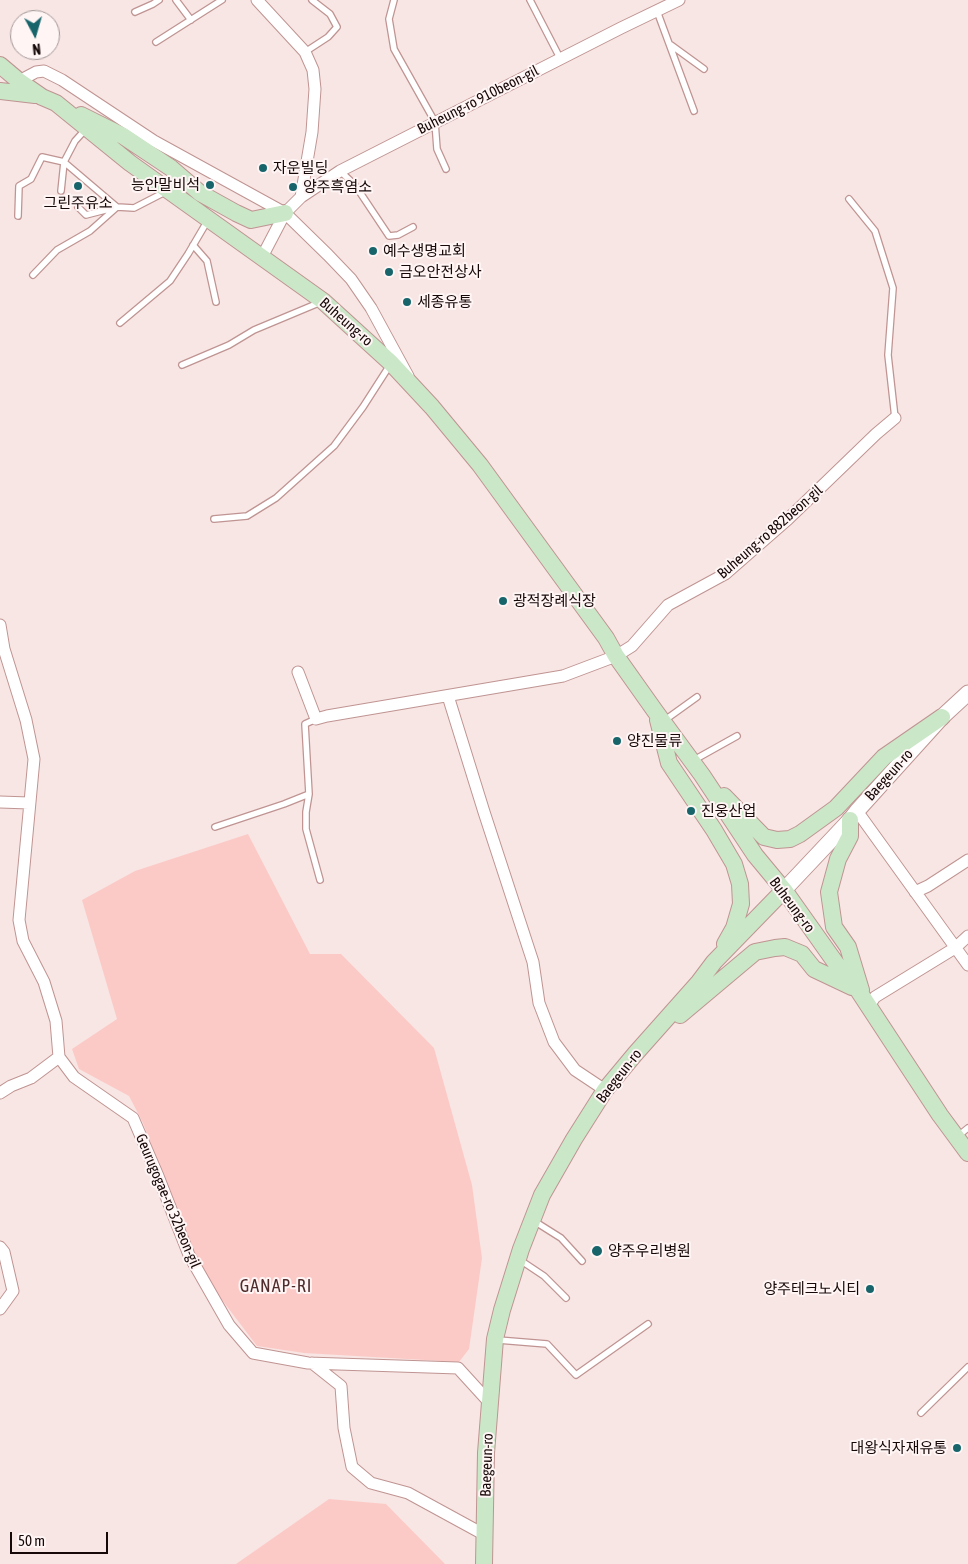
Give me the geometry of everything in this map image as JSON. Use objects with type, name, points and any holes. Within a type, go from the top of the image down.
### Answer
[{"type":"main road","name":"Buheung-ro","points":[[0,65],[19,81],[49,100],[130,163],[323,301],[391,363],[416,390],[480,465],[606,638],[616,656],[702,775],[755,855],[784,890],[863,998],[940,1115],[962,1132],[968,1153]]},
{"type":"main road","points":[[0,90],[49,100],[123,136],[171,168],[200,193],[251,220],[285,214]]},
{"type":"main road","points":[[659,716],[669,763],[714,830],[734,864],[741,890],[741,904],[734,928],[714,962]]},
{"type":"main road","points":[[702,775],[764,836],[777,840],[790,839],[836,808],[884,757],[942,717]]},
{"type":"main road","points":[[854,816],[850,836],[838,860],[829,892],[834,927],[848,947],[863,998]]},
{"type":"main road","points":[[714,830],[755,855]]},
{"type":"main road","name":"Baegeun-ro","points":[[484,1564],[486,1453],[495,1340],[518,1259],[542,1195],[605,1090],[699,982],[714,962],[784,890]]},
{"type":"main road","points":[[635,1054],[755,952],[787,948],[802,954],[814,969],[863,998]]},
{"type":"street","points":[[257,0],[305,52],[313,70],[315,102],[309,156],[300,196]]},
{"type":"street","name":"Buheung-ro 910beon-gil","points":[[262,258],[285,214],[300,196],[340,171],[560,58],[679,0]]},
{"type":"street","points":[[19,81],[36,72],[44,72],[62,80],[154,141],[285,214],[328,254],[351,279],[371,308],[416,390]]},
{"type":"street","name":"Buheung-ro 882beon-gil","points":[[616,656],[632,646],[668,605],[725,574],[788,519],[895,418]]},
{"type":"street","points":[[0,625],[4,649],[26,720],[34,759],[19,920],[23,941],[44,982],[56,1021],[59,1057],[31,1078],[11,1086],[0,1093]]},
{"type":"street","points":[[298,672],[316,719],[563,676],[616,656]]},
{"type":"street","name":"Baegeun-ro","points":[[784,890],[854,816],[942,717],[968,693]]},
{"type":"street","points":[[448,696],[533,962],[539,1003],[554,1042],[575,1070],[605,1090]]},
{"type":"street","points":[[0,802],[29,804]]},
{"type":"street","points":[[854,816],[915,892],[968,964]]},
{"type":"street","points":[[915,892],[968,860]]},
{"type":"street","points":[[863,998],[875,997],[956,948],[968,936]]},
{"type":"street","name":"Geurugogae-ro 32beon-gil","points":[[59,1057],[74,1077],[132,1118],[158,1176],[189,1256],[228,1325],[253,1353],[312,1363],[458,1368],[489,1402]]},
{"type":"street","points":[[0,1247],[4,1252],[13,1290],[0,1309]]},
{"type":"street","points":[[312,1363],[341,1386],[344,1428],[352,1467],[371,1483],[408,1493],[485,1535]]},
{"type":"lane","points":[[136,12],[158,0]]},
{"type":"lane","points":[[176,0],[190,20]]},
{"type":"lane","points":[[156,42],[222,0]]},
{"type":"lane","points":[[305,52],[328,37],[336,27],[330,14],[312,0]]},
{"type":"lane","points":[[394,0],[389,19],[394,49],[435,122],[437,149],[446,169]]},
{"type":"lane","points":[[530,0],[560,58]]},
{"type":"lane","points":[[657,11],[694,111]]},
{"type":"lane","points":[[670,45],[704,69]]},
{"type":"lane","points":[[61,191],[64,162],[75,141],[87,129]]},
{"type":"lane","points":[[18,216],[19,186],[31,179],[42,157],[64,162],[117,207]]},
{"type":"lane","points":[[340,171],[355,185],[389,236],[398,235],[413,227]]},
{"type":"lane","points":[[78,207],[86,215],[117,207],[134,208],[169,190]]},
{"type":"lane","points":[[849,199],[875,230],[893,288],[888,355],[895,418]]},
{"type":"lane","points":[[33,275],[57,250],[90,231],[117,207]]},
{"type":"lane","points":[[120,323],[170,281],[209,218]]},
{"type":"lane","points":[[193,245],[207,261],[216,302]]},
{"type":"lane","points":[[182,365],[229,345],[254,330],[323,301]]},
{"type":"lane","points":[[214,519],[247,516],[276,498],[334,446],[363,407],[391,363]]},
{"type":"lane","points":[[659,716],[697,697]]},
{"type":"lane","points":[[316,719],[305,724],[309,794],[306,829],[320,880]]},
{"type":"lane","points":[[692,761],[737,736]]},
{"type":"lane","points":[[215,827],[309,794]]},
{"type":"lane","points":[[532,1220],[561,1238],[582,1261]]},
{"type":"lane","points":[[518,1259],[544,1276],[566,1298]]},
{"type":"lane","points":[[495,1340],[547,1344],[576,1375],[648,1324]]},
{"type":"lane","points":[[921,1413],[968,1366]]},
{"type":"shaded area","points":[[248,834],[310,954],[341,954],[434,1048],[472,1185],[482,1258],[469,1349],[459,1362],[304,1353],[257,1346],[213,1288],[190,1248],[143,1123],[129,1096],[79,1069],[72,1049],[117,1019],[82,900],[135,871]]},
{"type":"shaded area","points":[[329,1499],[386,1504],[445,1564],[236,1564]]},
{"type":"place","name":"자운빌딩","points":[[263,168]]},
{"type":"place","name":"능안말비석","points":[[210,185]]},
{"type":"place","name":"그린주유소","points":[[78,186]]},
{"type":"place","name":"양주흑염소","points":[[293,187]]},
{"type":"place","name":"예수생명교회","points":[[373,251]]},
{"type":"place","name":"금오안전상사","points":[[389,272]]},
{"type":"place","name":"세종유통","points":[[407,302]]},
{"type":"place","name":"광적장례식장","points":[[503,601]]},
{"type":"place","name":"양진물류","points":[[617,741]]},
{"type":"place","name":"진웅산업","points":[[691,811]]},
{"type":"place","name":"양주우리병원","points":[[597,1251]]},
{"type":"place","name":"양주테크노시티","points":[[870,1289]]},
{"type":"place","name":"대왕식자재유통","points":[[957,1448]]},
{"type":"district","name":"GANAP-RI","points":[[276,1286]]}]
